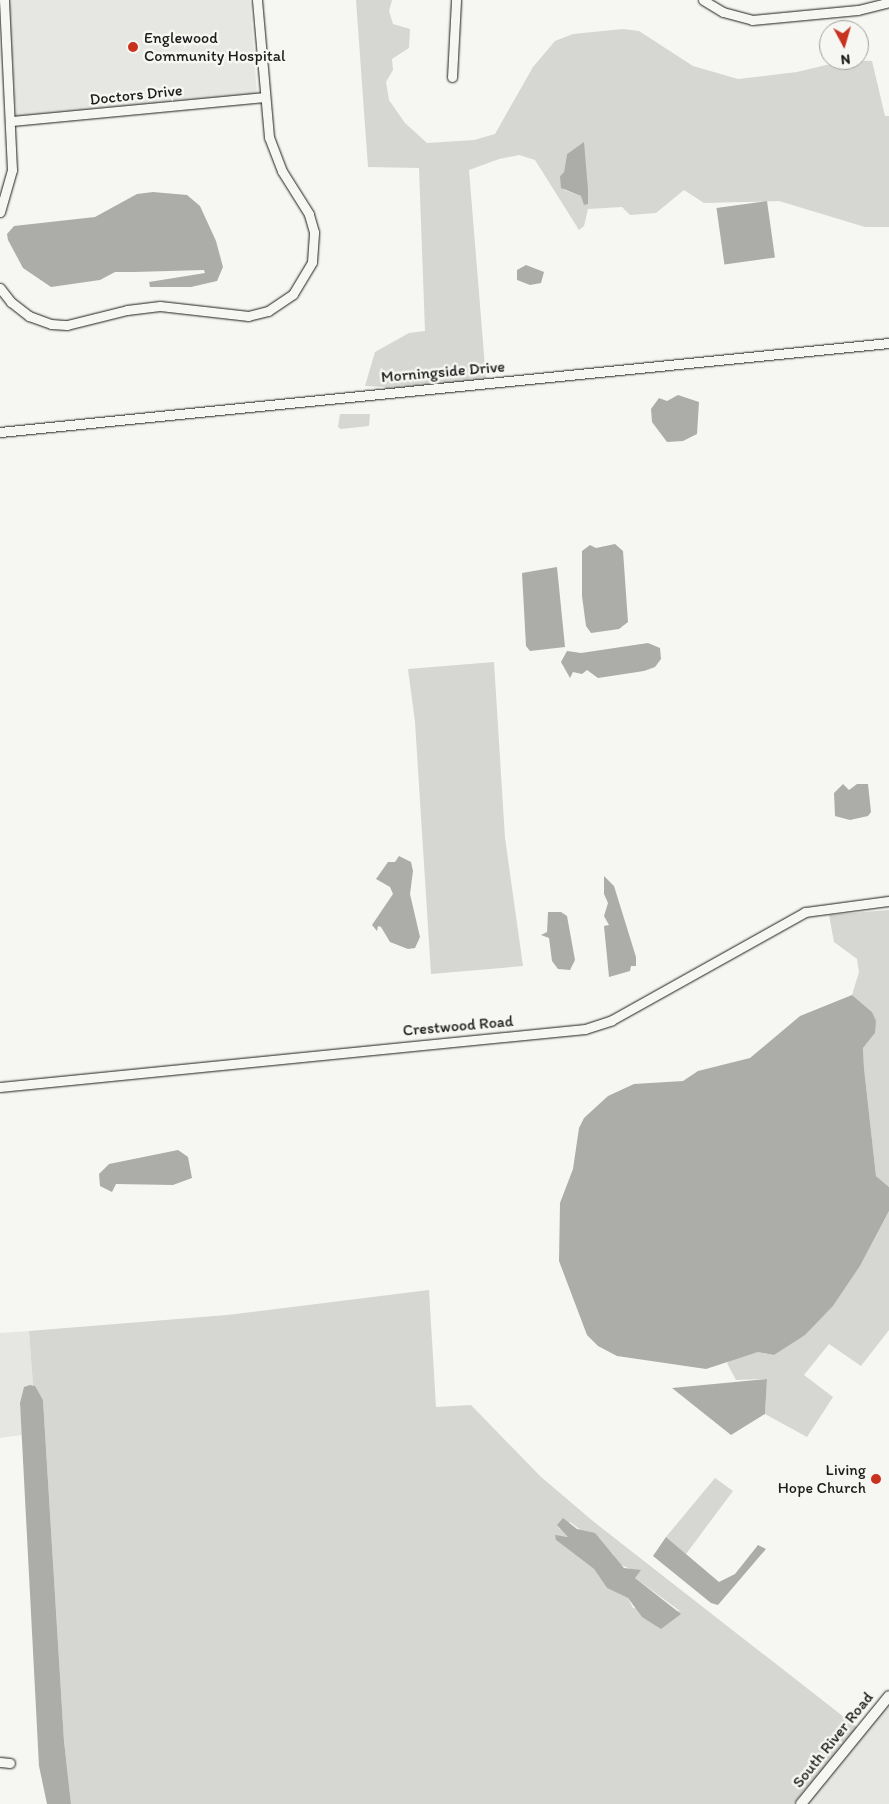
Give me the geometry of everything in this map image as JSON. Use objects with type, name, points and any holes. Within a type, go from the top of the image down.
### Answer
[{"type":"main road","name":"South River Road","points":[[801,1804],[889,1696]]},
{"type":"street","points":[[0,212],[12,170],[4,0]]},
{"type":"street","points":[[0,288],[22,312],[58,325],[74,324],[127,310],[160,306],[248,316],[268,311],[285,301],[308,271],[314,251],[314,232],[304,204],[276,158],[269,137],[263,97],[257,0]]},
{"type":"street","points":[[452,77],[456,0]]},
{"type":"street","points":[[703,0],[723,12],[752,20],[858,10],[889,2]]},
{"type":"street","name":"Doctors Drive","points":[[11,121],[263,97]]},
{"type":"street","name":"Morningside Drive","points":[[0,432],[889,343]]},
{"type":"street","name":"Crestwood Road","points":[[0,1087],[585,1029],[612,1020],[805,912],[889,901]]},
{"type":"street","points":[[0,1762],[10,1763]]},
{"type":"shaded area","name":"Englewood Community Hospital","points":[[9,0],[250,0],[257,95],[16,118]]},
{"type":"shaded area","points":[[356,0],[392,0],[389,11],[393,24],[410,29],[409,48],[392,59],[393,70],[386,82],[389,100],[405,123],[427,143],[474,140],[495,134],[533,67],[555,41],[573,34],[623,29],[639,31],[693,66],[738,79],[797,72],[819,67],[819,70],[869,70],[869,61],[872,61],[885,116],[889,116],[889,227],[865,227],[779,201],[704,203],[684,190],[656,213],[630,215],[622,207],[588,209],[584,226],[579,230],[535,160],[519,155],[499,159],[469,170],[486,379],[386,389],[385,387],[365,386],[375,352],[409,333],[425,331],[419,168],[368,167]],"holes":[[[583,143],[586,181],[581,196],[564,190],[560,176],[564,172],[567,154]]]},
{"type":"shaded area","points":[[584,142],[588,204],[584,205],[581,196],[561,188],[560,176],[564,172],[567,154]]},
{"type":"shaded area","points":[[153,192],[187,195],[200,206],[216,241],[223,267],[217,281],[191,287],[150,287],[149,282],[205,273],[204,270],[115,272],[100,280],[51,287],[23,268],[8,240],[7,234],[14,226],[95,217],[137,194]]},
{"type":"shaded area","points":[[767,201],[775,257],[724,265],[716,208]]},
{"type":"shaded area","points":[[526,265],[544,272],[541,283],[530,285],[517,280],[517,270]]},
{"type":"shaded area","points":[[678,395],[699,402],[697,434],[683,441],[667,442],[652,422],[651,409],[659,398],[667,401]]},
{"type":"shaded area","points":[[340,414],[370,414],[369,426],[341,429],[338,427]]},
{"type":"shaded area","points":[[615,544],[623,551],[628,622],[619,629],[591,633],[586,626],[582,596],[582,551],[590,545],[596,548]]},
{"type":"shaded area","points":[[557,567],[565,647],[530,651],[526,646],[522,573]]},
{"type":"shaded area","points":[[648,643],[660,648],[661,659],[655,667],[644,671],[598,678],[587,670],[582,674],[573,672],[570,678],[561,662],[567,651],[581,653]]},
{"type":"shaded area","points":[[494,662],[505,838],[523,966],[431,974],[415,722],[408,669]]},
{"type":"shaded area","points":[[843,784],[849,790],[857,784],[868,784],[871,812],[868,816],[850,820],[835,816],[834,793]]},
{"type":"shaded area","points":[[399,856],[411,862],[413,871],[410,894],[420,937],[415,948],[408,949],[390,942],[381,927],[378,926],[377,931],[372,925],[393,894],[390,887],[376,879],[388,862],[395,862]]},
{"type":"shaded area","points":[[604,876],[614,886],[636,957],[636,966],[631,966],[630,971],[609,977],[604,926],[609,925],[604,916],[608,903],[604,894]]},
{"type":"shaded area","points":[[889,910],[889,1187],[876,1176],[864,1068],[863,1048],[875,1033],[872,1012],[852,995],[859,972],[857,959],[834,942],[829,915]]},
{"type":"shaded area","points":[[548,912],[561,912],[567,916],[575,960],[570,970],[558,969],[552,961],[549,938],[541,935],[547,932]]},
{"type":"shaded area","points":[[852,995],[872,1012],[876,1021],[875,1033],[863,1048],[864,1068],[876,1176],[889,1187],[889,1211],[860,1266],[833,1306],[805,1335],[774,1355],[758,1352],[706,1369],[617,1356],[598,1346],[587,1335],[559,1261],[560,1203],[573,1169],[579,1128],[584,1118],[608,1096],[634,1084],[683,1081],[698,1071],[750,1058],[800,1016]]},
{"type":"shaded area","points":[[178,1150],[188,1157],[192,1178],[173,1185],[116,1184],[112,1192],[100,1186],[99,1174],[109,1164]]},
{"type":"shaded area","points":[[889,1211],[889,1330],[861,1366],[829,1344],[804,1375],[833,1397],[807,1437],[765,1414],[767,1379],[736,1380],[727,1363],[732,1359],[758,1352],[774,1355],[805,1334],[833,1306],[860,1266]]},
{"type":"shaded area","points":[[429,1290],[436,1407],[471,1405],[540,1476],[594,1522],[858,1728],[793,1804],[71,1804],[64,1741],[43,1400],[33,1385],[29,1331],[227,1315]],"holes":[[[570,1522],[613,1554],[617,1563],[630,1569],[635,1578],[680,1611],[633,1608],[628,1598],[607,1588],[594,1569],[556,1540],[559,1536],[568,1537],[564,1530],[558,1528]]]},
{"type":"shaded area","points":[[29,1331],[33,1385],[30,1385],[20,1403],[22,1435],[0,1438],[0,1333]]},
{"type":"shaded area","points":[[767,1379],[765,1414],[731,1435],[672,1388]]},
{"type":"shaded area","points":[[35,1386],[43,1400],[64,1741],[71,1804],[47,1804],[39,1766],[20,1403],[24,1387]]},
{"type":"shaded area","points":[[715,1478],[733,1491],[686,1554],[666,1537]]},
{"type":"shaded area","points":[[563,1518],[577,1529],[595,1533],[624,1568],[641,1570],[635,1578],[681,1614],[661,1629],[642,1617],[628,1598],[607,1588],[594,1569],[556,1540],[555,1535],[568,1537],[557,1525]]},
{"type":"shaded area","points":[[666,1537],[719,1582],[735,1574],[758,1545],[766,1549],[718,1605],[711,1603],[653,1556]]},
{"type":"shaded area","points":[[889,1702],[889,1804],[806,1804]]},
{"type":"place","name":"Englewood Community Hospital","points":[[133,47]]},
{"type":"place","name":"Living Hope Church","points":[[876,1479]]}]
